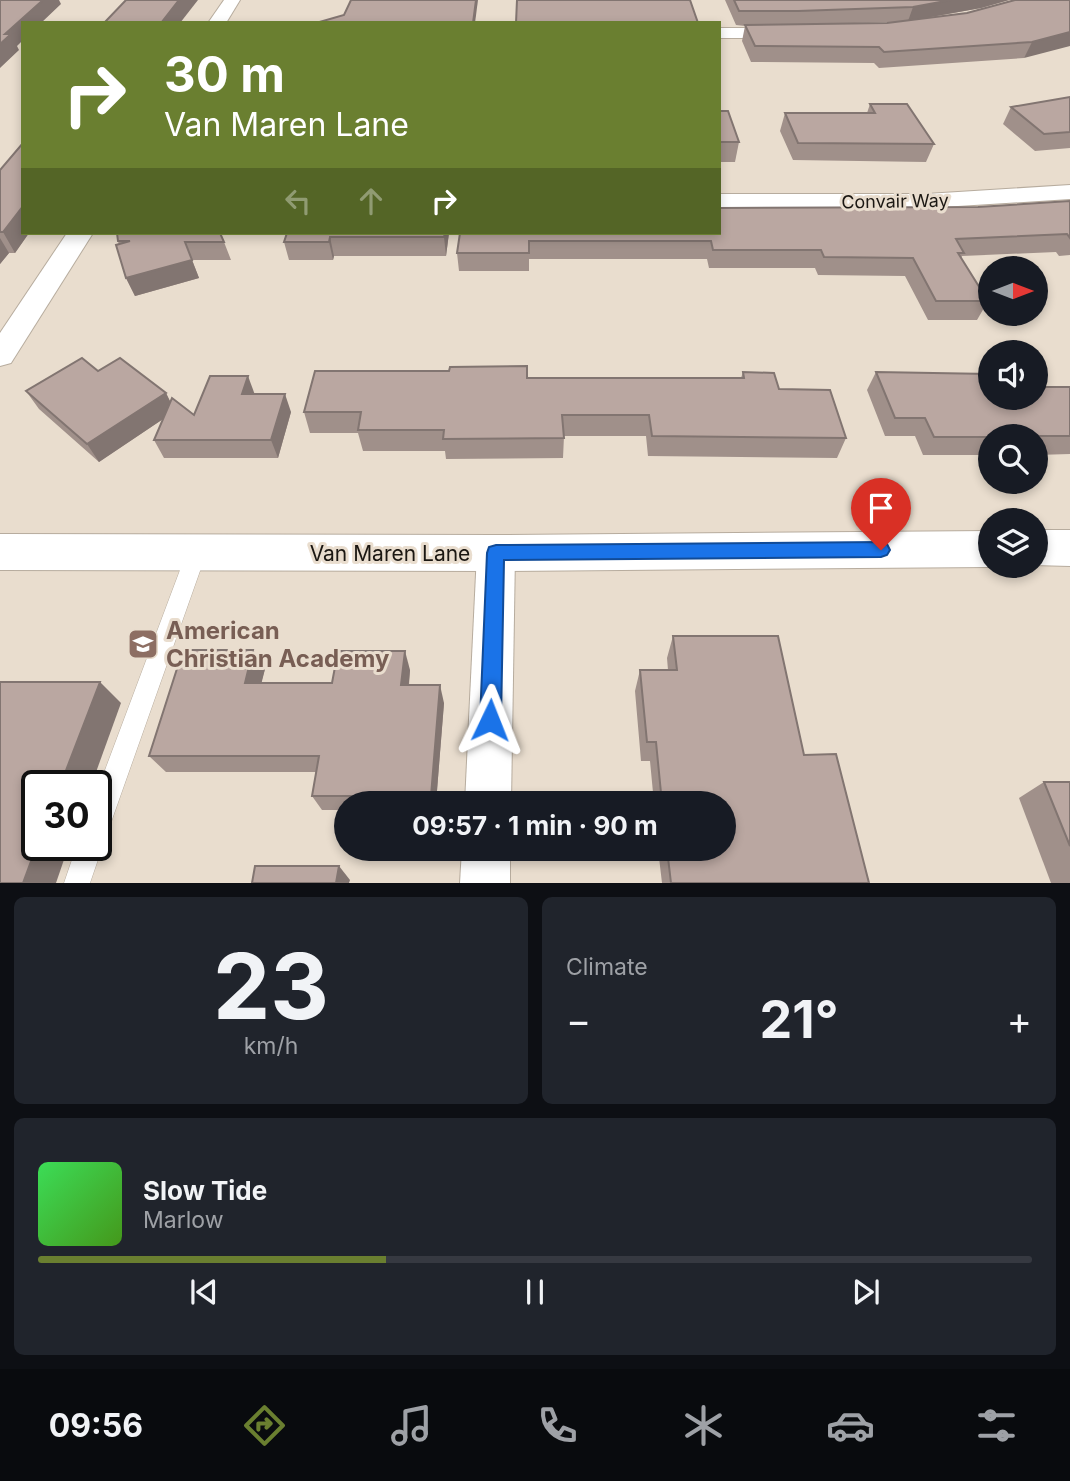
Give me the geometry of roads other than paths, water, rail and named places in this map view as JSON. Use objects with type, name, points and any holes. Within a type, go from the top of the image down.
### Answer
[{"type":"main road","points":[[1048,548],[1070,548]]},
{"type":"main road","name":"Van Maren Lane","points":[[0,552],[196,554],[978,549]]},
{"type":"street","points":[[219,21],[232,0]]},
{"type":"street","points":[[721,33],[803,33]]},
{"type":"street","name":"Convair Way","points":[[721,201],[926,201],[1070,192]]},
{"type":"street","points":[[0,356],[79,235]]},
{"type":"street","points":[[488,791],[496,553]]},
{"type":"street","points":[[485,883],[486,861]]},
{"type":"lane","points":[[112,784],[196,554]]},
{"type":"lane","points":[[77,883],[85,861]]},
{"type":"place","name":"American Christian Academy","points":[[143,644]]}]
